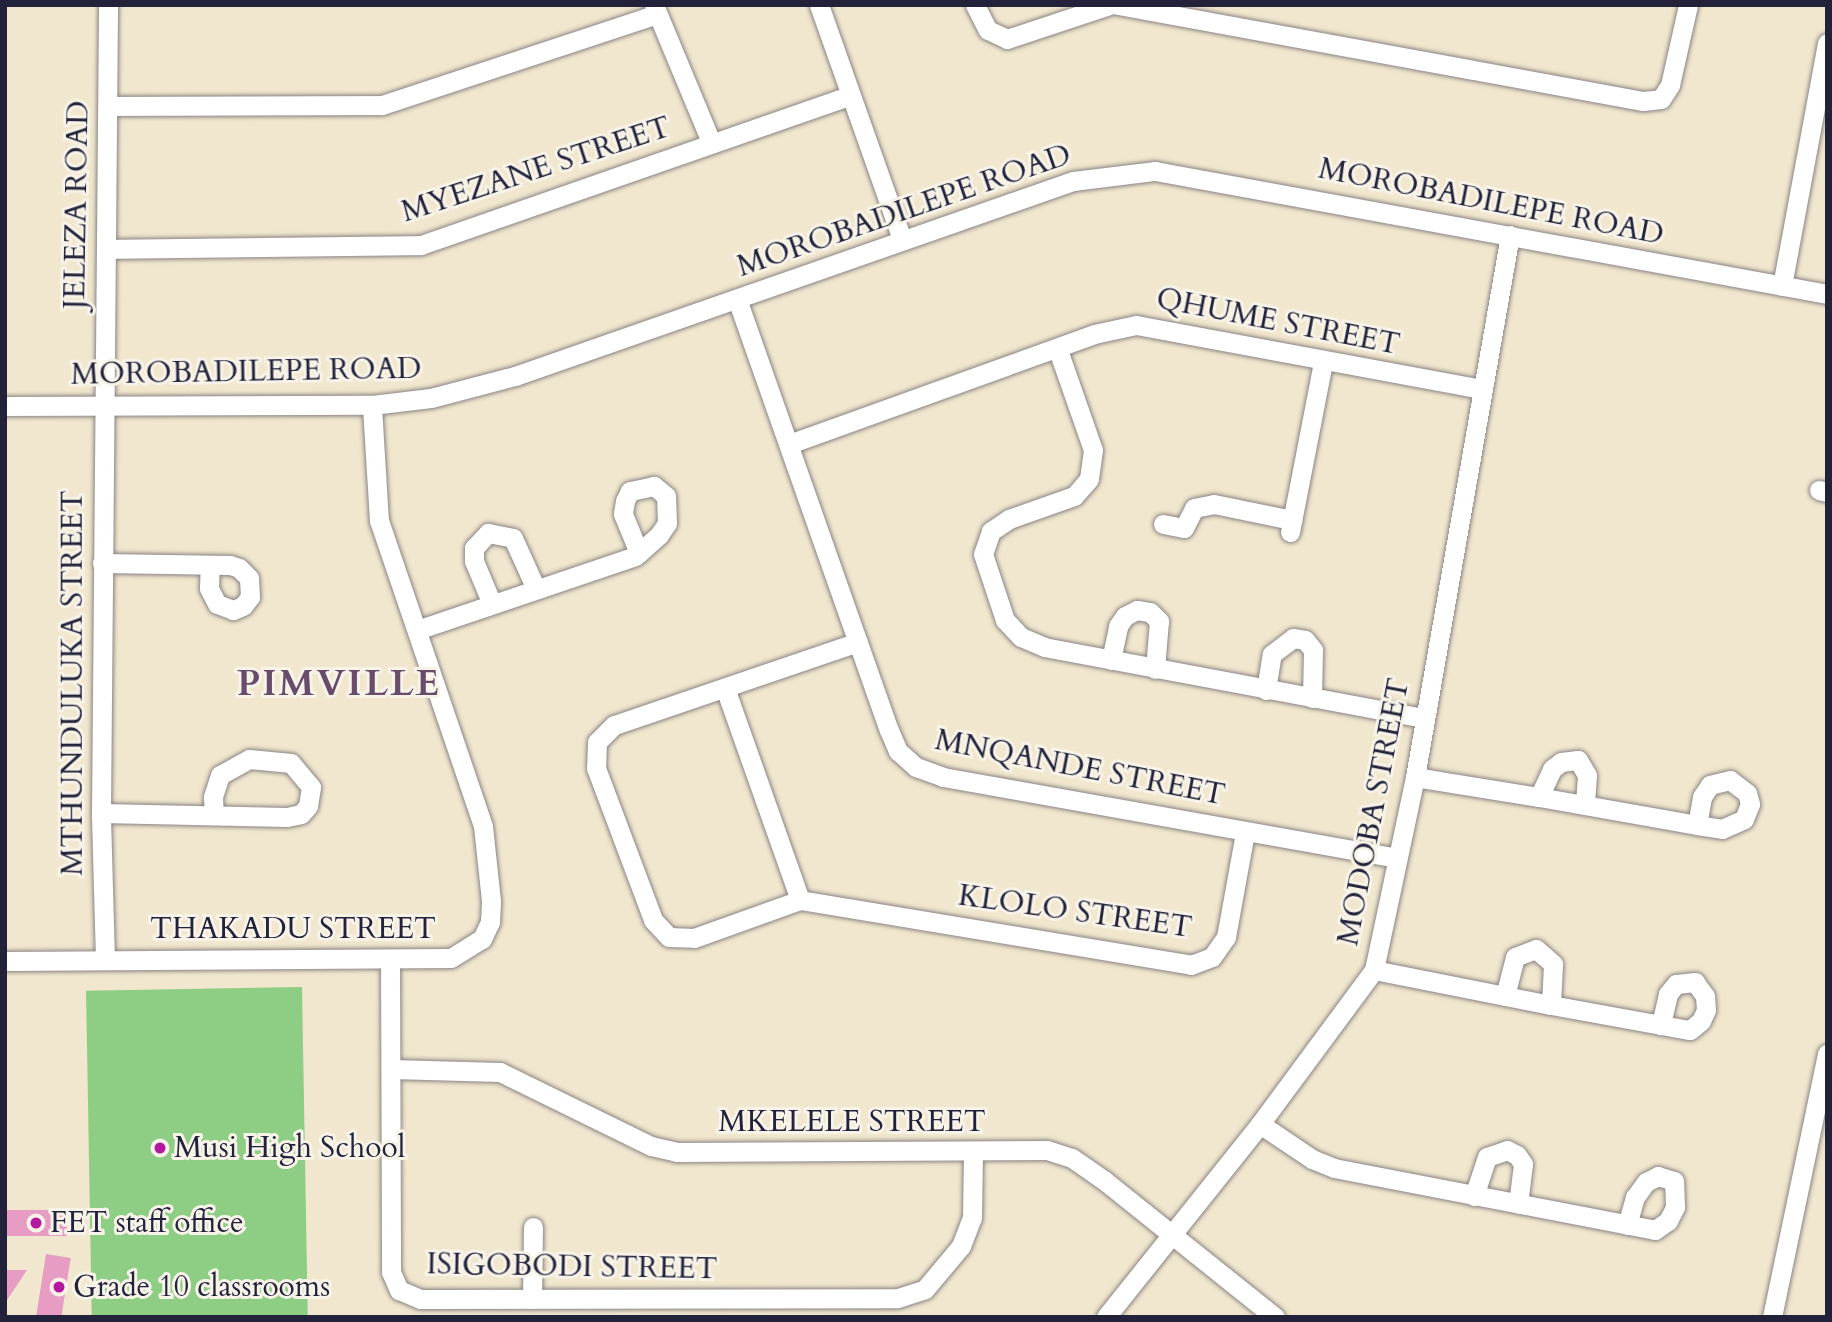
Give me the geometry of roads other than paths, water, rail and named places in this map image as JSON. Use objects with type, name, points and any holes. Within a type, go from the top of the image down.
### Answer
[{"type":"street","name":"JELEZA ROAD","points":[[103,407],[109,107],[108,5]]},
{"type":"street","points":[[819,5],[902,240]]},
{"type":"street","points":[[975,5],[988,30],[1007,39],[1110,5]]},
{"type":"street","points":[[1118,5],[1643,101],[1661,99],[1670,85],[1688,5]]},
{"type":"street","points":[[109,107],[382,105],[655,9],[711,142]]},
{"type":"street","points":[[1782,286],[1819,139],[1827,43]]},
{"type":"street","name":"MYEZANE STREET","points":[[107,248],[421,245],[711,142],[850,96]]},
{"type":"street","name":"MOROBADILEPE ROAD","points":[[5,406],[372,405],[478,388],[1073,181],[1155,171],[1827,295]]},
{"type":"street","name":"MODOBA STREET","points":[[1106,1317],[1171,1231],[1260,1124],[1374,970],[1415,777],[1423,718],[1510,235]]},
{"type":"street","name":"MNQANDE STREET","points":[[737,299],[888,730],[898,751],[916,766],[943,777],[1397,858]]},
{"type":"street","name":"QHUME STREET","points":[[789,444],[1058,350],[1094,334],[1136,325],[1481,390]]},
{"type":"street","points":[[1058,350],[1093,450],[1089,480],[1074,496],[1009,519],[991,531],[983,554],[986,573],[1005,620],[1021,637],[1044,647],[1423,718]]},
{"type":"street","points":[[1163,524],[1184,528],[1194,508],[1214,504],[1291,526],[1323,362]]},
{"type":"street","name":"THAKADU STREET","points":[[5,961],[451,958],[482,939],[490,922],[483,825],[379,521],[372,405]]},
{"type":"street","name":"MTHUNDULUKA STREET","points":[[103,407],[101,813],[105,960]]},
{"type":"street","points":[[492,604],[474,561],[474,548],[488,533],[513,538],[536,589]]},
{"type":"street","points":[[417,630],[639,553]]},
{"type":"street","points":[[102,563],[210,565]]},
{"type":"street","points":[[1111,660],[1118,626],[1125,616],[1137,610],[1150,612],[1159,621],[1155,669]]},
{"type":"street","points":[[1266,690],[1277,649],[1293,638],[1305,640],[1315,663],[1312,698]]},
{"type":"street","points":[[725,688],[800,900],[694,938],[669,937],[653,920],[596,768],[597,743],[614,725],[858,642]]},
{"type":"street","points":[[101,813],[214,814],[301,814],[311,787],[291,763],[249,759],[220,775],[213,797],[214,814]]},
{"type":"street","points":[[1539,797],[1552,769],[1570,759],[1578,760],[1587,775],[1585,805]]},
{"type":"street","points":[[1415,777],[1698,825]]},
{"type":"street","name":"KLOLO STREET","points":[[800,900],[1191,965],[1212,957],[1226,937],[1245,832]]},
{"type":"street","points":[[1505,996],[1515,957],[1536,949],[1553,964],[1551,1005]]},
{"type":"street","name":"ISIGOBODI STREET","points":[[390,960],[391,1272],[399,1290],[420,1299],[898,1298],[925,1289],[961,1246],[972,1219],[973,1152]]},
{"type":"street","points":[[1374,970],[1661,1025]]},
{"type":"street","points":[[1772,1317],[1827,1054]]},
{"type":"street","name":"MKELELE STREET","points":[[390,1069],[500,1072],[651,1146],[676,1152],[1047,1150],[1072,1158],[1171,1231],[1275,1317]]},
{"type":"street","points":[[1260,1124],[1312,1159],[1334,1168],[1627,1225]]},
{"type":"street","points":[[1474,1196],[1487,1157],[1507,1150],[1517,1154],[1523,1164],[1518,1204]]},
{"type":"street","points":[[532,1299],[533,1227]]},
{"type":"place","name":"Musi High School","points":[[160,1148]]},
{"type":"place","name":"FET staff office","points":[[36,1223]]},
{"type":"place","name":"Grade 10 classrooms","points":[[59,1287]]},
{"type":"district","name":"PIMVILLE","points":[[339,683]]}]
